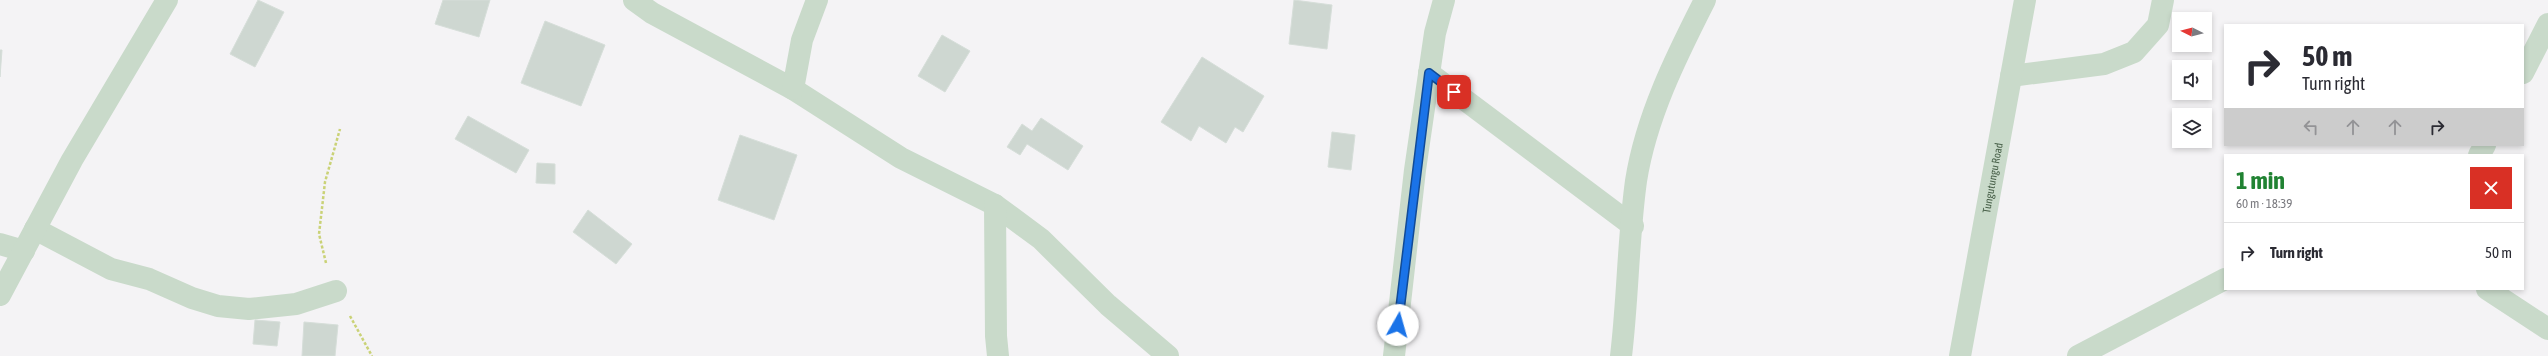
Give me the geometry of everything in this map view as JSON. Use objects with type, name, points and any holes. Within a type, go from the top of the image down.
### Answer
[{"type":"street","points":[[0,295],[72,160],[167,0]]},
{"type":"street","points":[[634,0],[652,13],[793,89],[901,158],[996,205],[1041,239],[1158,352]]},
{"type":"street","points":[[793,89],[802,40],[817,0]]},
{"type":"street","points":[[1394,356],[1429,73],[1435,33],[1444,0]]},
{"type":"street","points":[[1621,356],[1636,180],[1650,120],[1684,41],[1705,0]]},
{"type":"street","name":"Tungutungu Road","points":[[1960,356],[2025,0]]},
{"type":"street","points":[[2011,76],[2104,64],[2134,52],[2158,25],[2163,0]]},
{"type":"street","points":[[2524,71],[2548,24]]},
{"type":"street","points":[[1429,73],[1633,226]]},
{"type":"street","points":[[996,205],[996,336],[998,356]]},
{"type":"street","points":[[35,229],[111,269],[149,279],[192,298],[218,306],[250,309],[288,304],[336,291]]},
{"type":"street","points":[[0,244],[24,251]]},
{"type":"street","points":[[2078,356],[2112,350],[2224,279]]},
{"type":"street","points":[[2489,290],[2548,329]]},
{"type":"path","points":[[340,129],[325,182],[319,234],[331,282],[372,356]]},
{"type":"building","points":[[258,0],[284,12],[255,67],[230,54]]},
{"type":"building","points":[[443,0],[490,0],[479,37],[435,24]]},
{"type":"building","points":[[1294,0],[1332,5],[1327,49],[1289,44]]},
{"type":"building","points":[[545,21],[605,45],[581,106],[521,83]]},
{"type":"building","points":[[942,35],[970,51],[945,92],[918,76]]},
{"type":"building","points":[[0,50],[2,50],[0,77]]},
{"type":"building","points":[[1202,57],[1264,96],[1243,132],[1235,127],[1226,143],[1199,126],[1191,141],[1161,122]]},
{"type":"building","points":[[468,116],[529,150],[516,173],[455,139]]},
{"type":"building","points":[[1041,118],[1083,146],[1068,170],[1027,144],[1020,155],[1007,147],[1022,124],[1032,131]]},
{"type":"building","points":[[1332,132],[1355,135],[1351,170],[1328,167]]},
{"type":"building","points":[[740,135],[797,155],[774,220],[718,200]]},
{"type":"building","points":[[537,163],[555,164],[555,184],[536,183]]},
{"type":"building","points":[[588,210],[632,244],[616,264],[573,232]]},
{"type":"building","points":[[255,320],[280,322],[277,346],[253,344]]},
{"type":"building","points":[[304,322],[338,325],[335,356],[302,356]]},
{"type":"route","points":[[1398,325],[1429,73],[1454,92]]}]
